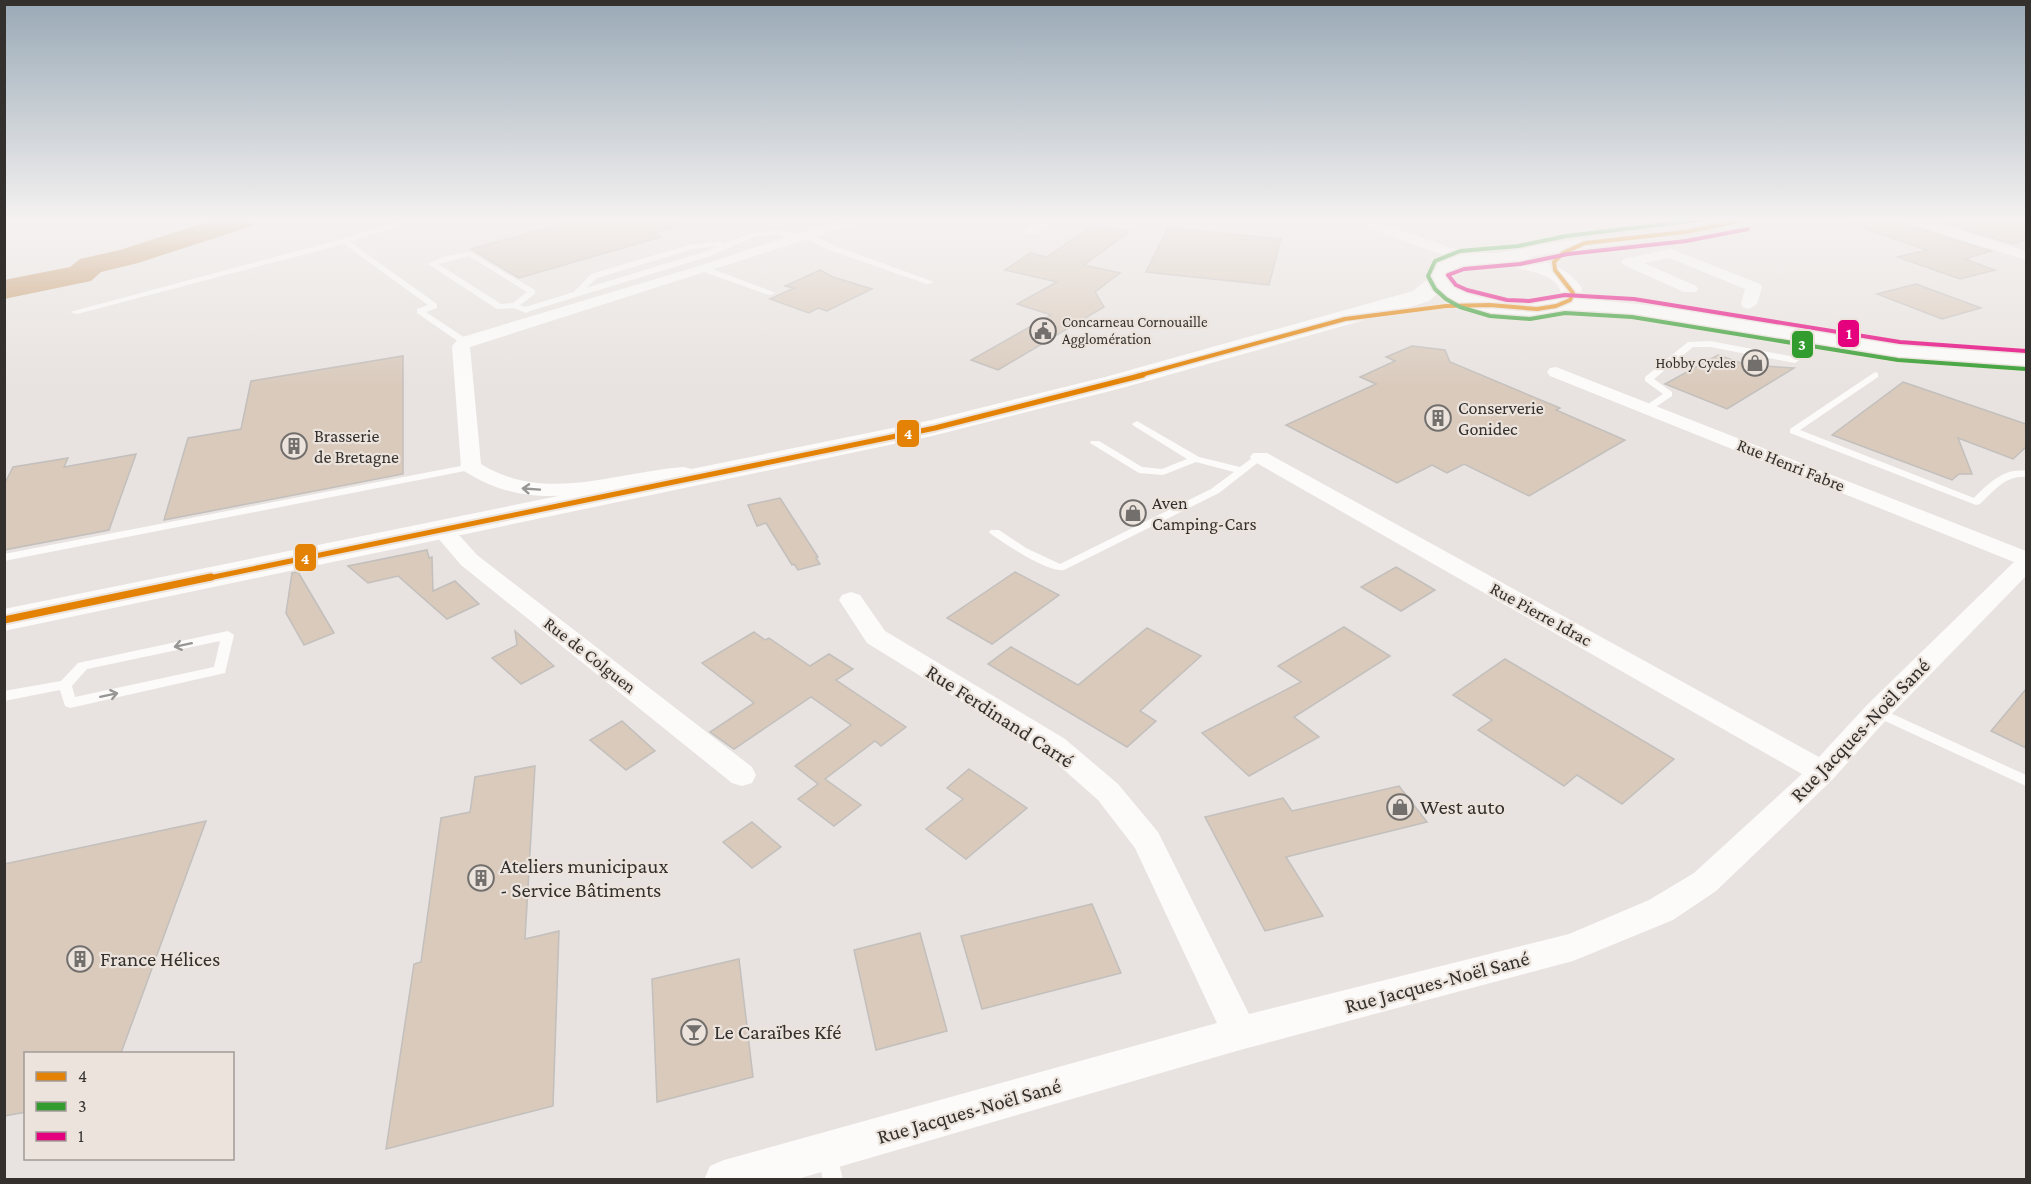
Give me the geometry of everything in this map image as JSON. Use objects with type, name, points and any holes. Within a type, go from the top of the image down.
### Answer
[{"type":"main road","points":[[1440,275],[1454,294],[1484,304],[1528,310],[1562,287]]},
{"type":"main road","points":[[4,620],[999,413],[1346,319],[1420,296],[1440,275]]},
{"type":"main road","points":[[1541,275],[1600,305],[1689,315],[1881,349],[1992,358],[2026,358]]},
{"type":"main road","points":[[1346,319],[1484,304]]},
{"type":"street","points":[[684,275],[465,342],[462,346],[471,467],[501,484],[539,490],[565,490],[674,474],[714,473]]},
{"type":"street","points":[[1557,275],[1562,287]]},
{"type":"street","points":[[1659,275],[1690,289]]},
{"type":"street","points":[[1725,275],[1754,287],[1749,304]]},
{"type":"street","name":"Rue Henri Fabre","points":[[1556,372],[2026,561]]},
{"type":"street","name":"Rue Pierre Idrac","points":[[1251,464],[1822,772]]},
{"type":"street","name":"Rue de Colguen","points":[[442,530],[469,560],[742,775]]},
{"type":"street","name":"Rue Jacques-Noël Sané","points":[[724,1179],[830,1165],[1240,1033],[1573,947],[1661,910],[1705,882],[1822,772],[1877,712],[2026,561]]},
{"type":"street","name":"Rue Ferdinand Carré","points":[[851,600],[876,636],[1055,746],[1108,792],[1147,841],[1240,1033]]},
{"type":"lane","points":[[74,312],[214,275]]},
{"type":"lane","points":[[392,275],[434,306],[420,311],[465,342]]},
{"type":"lane","points":[[450,275],[500,306],[519,307],[575,295],[639,275]]},
{"type":"lane","points":[[505,275],[532,292],[519,307]]},
{"type":"lane","points":[[722,275],[772,293]]},
{"type":"lane","points":[[911,275],[930,282]]},
{"type":"lane","points":[[519,307],[539,320]]},
{"type":"lane","points":[[1648,408],[1669,394],[1648,379],[1691,344],[1710,344],[1795,360]]},
{"type":"lane","points":[[1875,375],[1794,431],[1976,502],[2003,478],[2022,472],[2026,474]]},
{"type":"lane","points":[[1137,424],[1195,459],[1251,464]]},
{"type":"lane","points":[[1095,443],[1139,470],[1163,472],[1195,459]]},
{"type":"lane","points":[[995,532],[1022,550],[1060,568],[1215,491],[1251,464]]},
{"type":"lane","points":[[4,558],[471,467]]},
{"type":"lane","points":[[4,696],[65,685],[83,666],[228,635],[220,670],[70,703],[65,685]]},
{"type":"lane","points":[[1877,712],[2026,781]]},
{"type":"building","points":[[809,275],[830,275],[872,289],[827,311],[818,308],[809,313],[770,299],[794,288],[785,286]]},
{"type":"building","name":"Concarneau Cornouaille Agglomération","points":[[1028,275],[1117,275],[1095,292],[1104,307],[998,370],[971,360],[1051,315],[1017,304],[1057,282]]},
{"type":"building","points":[[1177,275],[1272,275],[1269,285]]},
{"type":"building","points":[[1949,275],[1975,275],[1960,279]]},
{"type":"building","points":[[1916,284],[1981,308],[1942,319],[1877,294]]},
{"type":"building","name":"Conserverie Gonidec","points":[[1412,346],[1445,350],[1450,362],[1560,408],[1556,410],[1625,440],[1529,496],[1464,464],[1447,473],[1432,465],[1397,483],[1286,425],[1376,384],[1360,377],[1395,361],[1386,357]]},
{"type":"building","points":[[1718,355],[1747,365],[1794,368],[1727,409],[1665,384]]},
{"type":"building","name":"Brasserie de Bretagne","points":[[403,356],[403,474],[164,520],[188,438],[241,429],[251,381]]},
{"type":"building","points":[[1903,382],[2026,424],[2026,447],[2013,459],[1958,438],[1972,474],[1959,474],[1952,480],[1832,435]]},
{"type":"building","points":[[136,454],[109,530],[4,550],[4,485],[13,467],[68,458],[64,467]]},
{"type":"building","points":[[780,498],[818,557],[816,558],[820,564],[798,570],[794,564],[792,565],[766,523],[757,526],[748,505]]},
{"type":"building","points":[[427,550],[429,558],[432,557],[433,591],[455,581],[479,604],[447,619],[398,576],[368,583],[348,566]]},
{"type":"building","points":[[1396,567],[1435,590],[1401,611],[1361,587]]},
{"type":"building","points":[[298,572],[334,633],[304,645],[286,613],[292,573]]},
{"type":"building","points":[[1015,572],[1059,595],[992,644],[947,618]]},
{"type":"building","points":[[1344,627],[1390,656],[1294,717],[1319,737],[1249,776],[1202,733],[1301,682],[1278,666]]},
{"type":"building","points":[[1147,628],[1201,656],[1140,711],[1156,721],[1127,747],[988,664],[1011,647],[1078,685]]},
{"type":"building","points":[[515,631],[554,666],[521,684],[492,658],[517,645]]},
{"type":"building","points":[[754,632],[765,640],[769,638],[810,666],[829,654],[853,669],[836,680],[906,727],[881,746],[875,741],[825,779],[861,805],[834,826],[798,799],[818,784],[795,766],[851,725],[811,697],[734,749],[710,732],[754,703],[702,663]]},
{"type":"building","points":[[1505,659],[1674,759],[1622,804],[1577,775],[1564,786],[1478,730],[1492,720],[1453,695]]},
{"type":"building","points":[[2026,689],[2026,748],[1991,731]]},
{"type":"building","points":[[622,721],[655,751],[626,770],[590,740]]},
{"type":"building","points":[[535,766],[525,939],[559,931],[553,1106],[386,1149],[414,964],[421,962],[441,818],[470,812],[475,777]]},
{"type":"building","points":[[969,769],[1027,808],[966,859],[926,829],[963,799],[947,788]]},
{"type":"building","points":[[1399,786],[1427,822],[1286,857],[1323,916],[1265,931],[1205,817],[1283,798],[1292,811]]},
{"type":"building","name":"France Hélices","points":[[206,821],[121,1052],[24,1052],[24,1112],[4,1116],[4,864]]},
{"type":"building","points":[[752,822],[781,847],[752,868],[723,842]]},
{"type":"building","points":[[1092,904],[1121,973],[982,1009],[961,936]]},
{"type":"building","points":[[920,933],[947,1031],[876,1050],[854,950]]},
{"type":"building","points":[[739,959],[753,1077],[657,1102],[652,979]]},
{"type":"waterway","points":[[4,290],[74,275]]},
{"type":"transit line","name":"3","points":[[1428,275],[1435,289],[1446,299],[1460,307],[1490,316],[1530,319],[1565,313],[1632,317],[1898,360],[2026,369]]},
{"type":"transit line","name":"1","points":[[1448,275],[1456,285],[1467,290],[1507,300],[1529,301],[1565,295],[1634,299],[1900,342],[2026,351]]},
{"type":"transit line","name":"4","points":[[4,620],[935,428],[1108,385],[1277,336],[1345,319],[1446,306],[1490,305],[1537,309],[1556,306],[1570,300],[1573,293],[1559,275]]},
{"type":"place","name":"Concarneau Cornouaille Agglomération","points":[[1043,331]]},
{"type":"place","name":"Hobby Cycles","points":[[1755,363]]},
{"type":"place","name":"Conserverie Gonidec","points":[[1438,418]]},
{"type":"place","name":"Brasserie de Bretagne","points":[[294,446]]},
{"type":"place","name":"Aven Camping-Cars","points":[[1133,513]]},
{"type":"place","name":"West auto","points":[[1400,807]]},
{"type":"place","name":"Ateliers municipaux - Service Bâtiments","points":[[481,878]]},
{"type":"place","name":"France Hélices","points":[[80,959]]},
{"type":"place","name":"Le Caraïbes Kfé","points":[[694,1032]]}]
